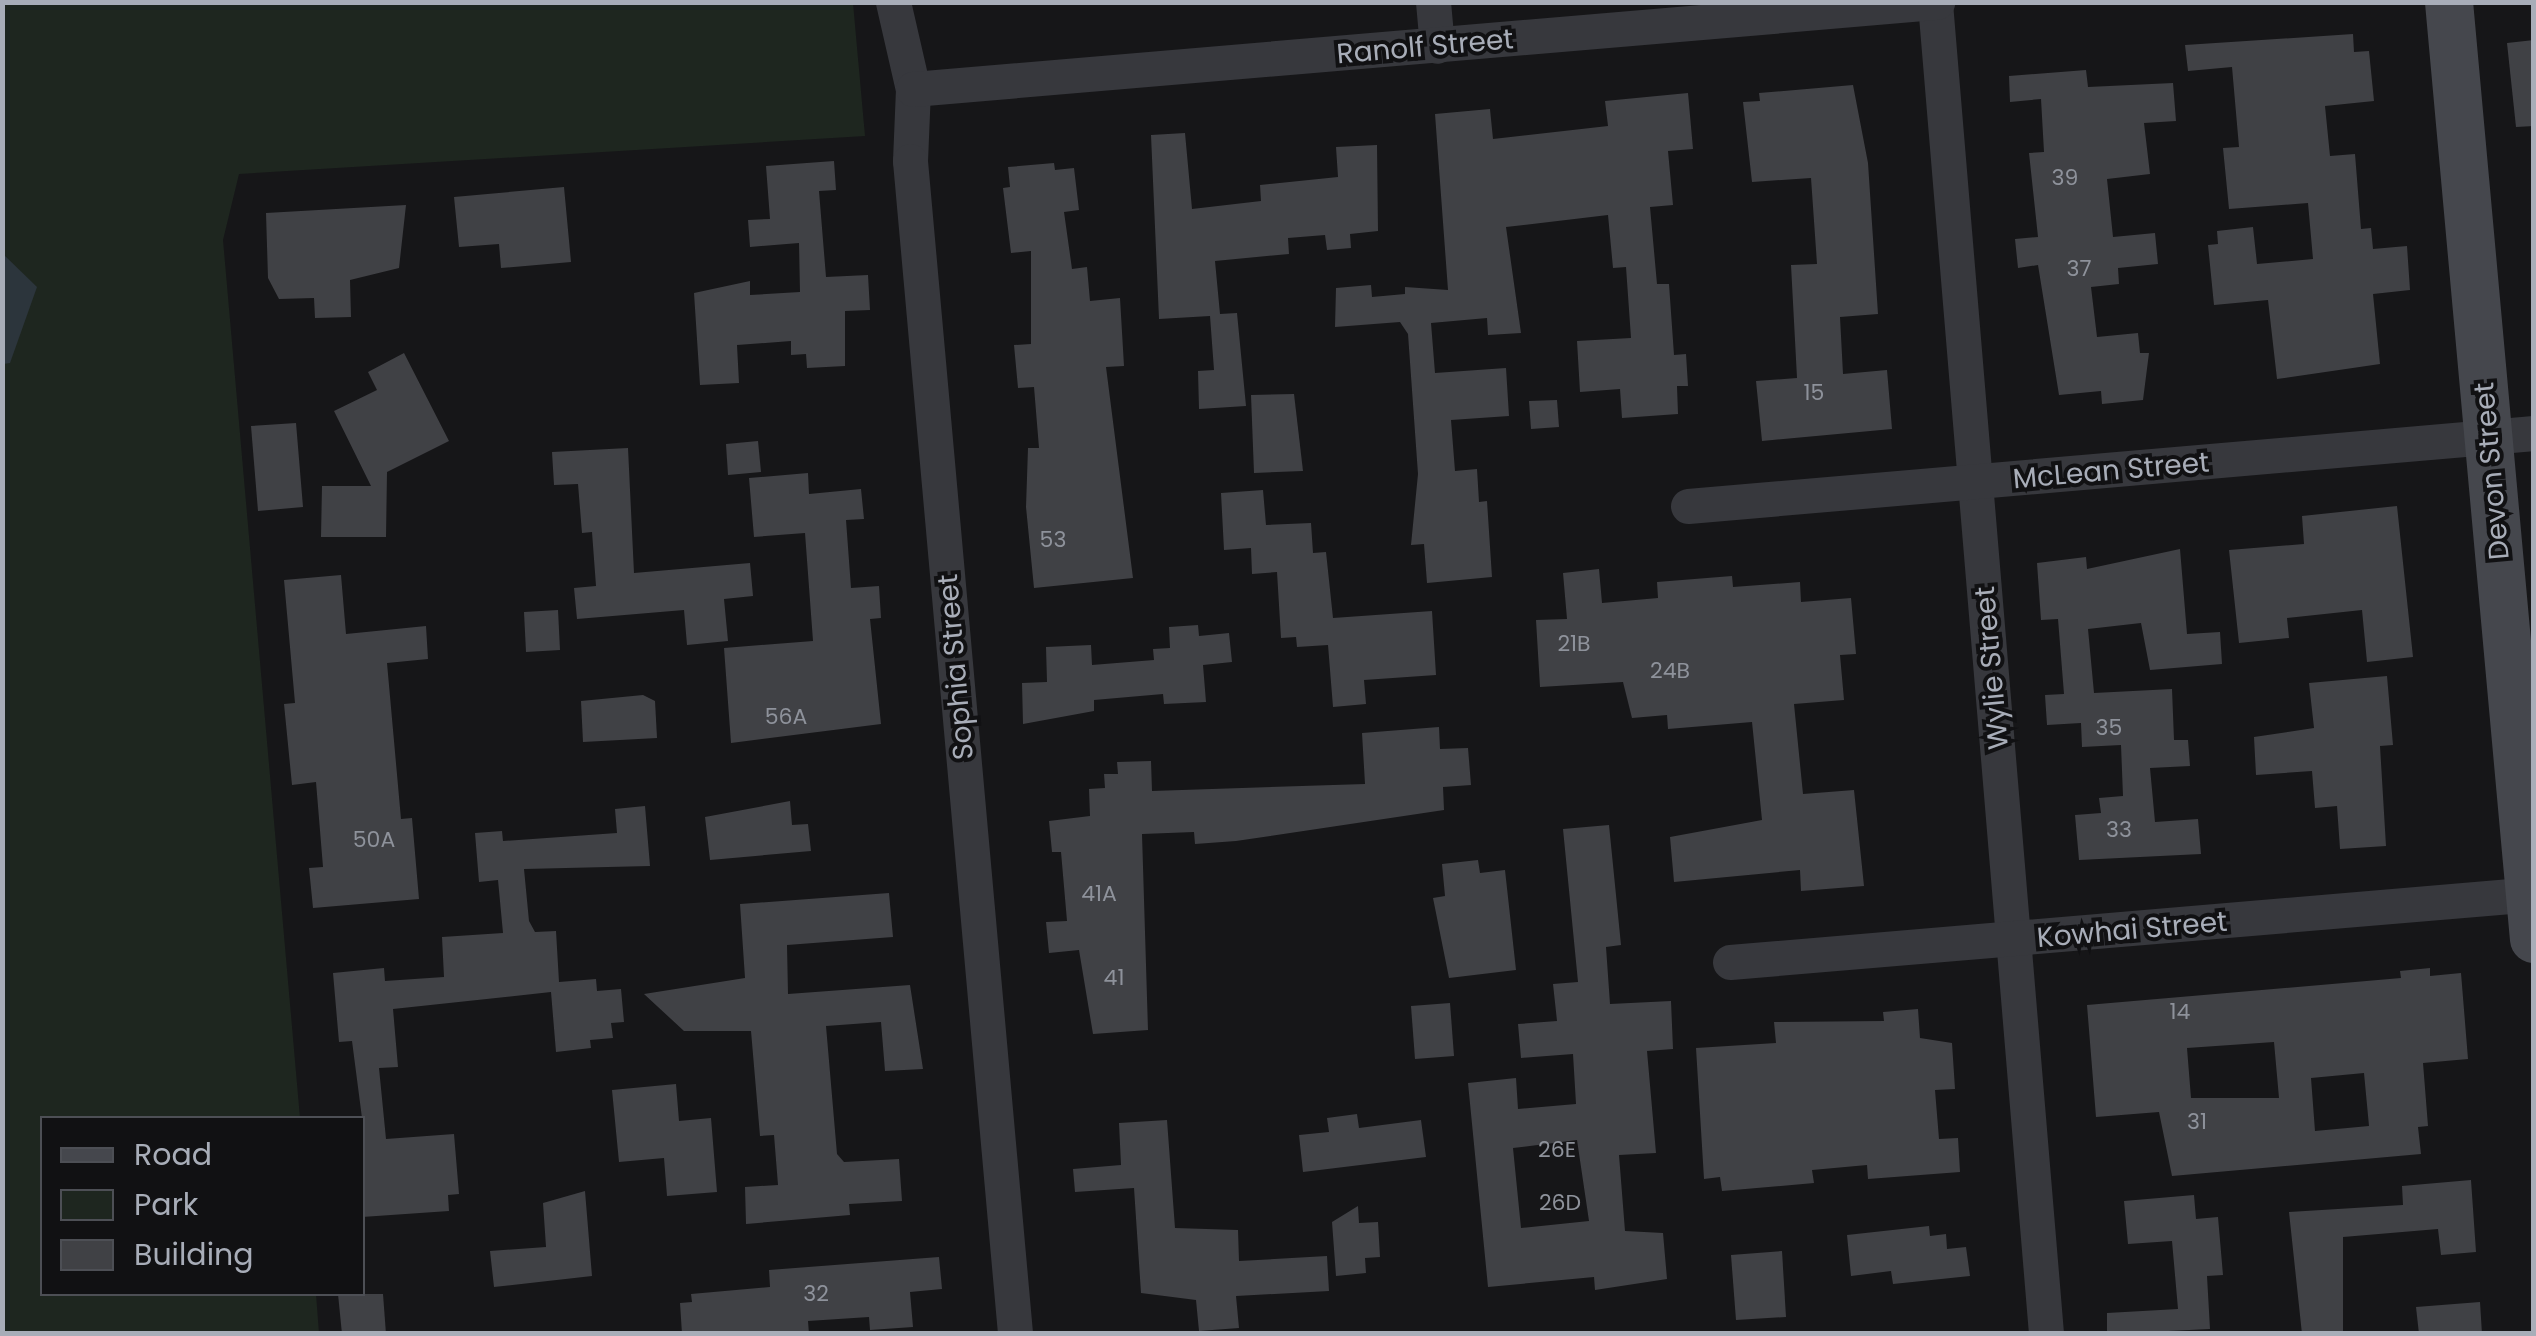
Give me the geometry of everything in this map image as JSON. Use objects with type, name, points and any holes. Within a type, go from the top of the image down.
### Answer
[{"type":"main road","name":"Devon Street","points":[[2449,2],[2511,436],[2532,909]]},
{"type":"street","name":"Sophia Street","points":[[894,2],[913,89],[910,160],[1014,1334]]},
{"type":"street","points":[[1433,2],[1436,46]]},
{"type":"street","name":"Ranolf Street","points":[[913,89],[1936,3]]},
{"type":"street","name":"Wylie Street","points":[[1936,3],[2046,1334]]},
{"type":"street","name":"McLean Street","points":[[1688,506],[2511,436]]},
{"type":"street","name":"Kowhai Street","points":[[1730,962],[2015,940],[2532,909]]},
{"type":"green space","points":[[3,3],[853,3],[865,136],[239,174],[223,240],[300,1116],[40,1116],[40,1296],[316,1296],[319,1333],[3,1334]]},
{"type":"shaded area","points":[[2,253],[37,287],[10,363],[3,364]]},
{"type":"building","points":[[2353,34],[2354,52],[2369,51],[2374,101],[2325,106],[2330,156],[2355,154],[2361,229],[2371,228],[2373,249],[2407,246],[2410,290],[2373,294],[2380,364],[2277,379],[2268,300],[2214,305],[2208,245],[2218,244],[2217,231],[2253,227],[2257,264],[2313,259],[2308,203],[2229,209],[2223,148],[2239,147],[2232,67],[2188,71],[2185,45]]},
{"type":"building","points":[[2534,40],[2534,126],[2516,127],[2507,43]]},
{"type":"building","points":[[2086,70],[2088,87],[2173,83],[2176,121],[2144,123],[2150,174],[2107,179],[2113,237],[2155,233],[2158,264],[2118,268],[2119,284],[2091,287],[2097,337],[2138,333],[2140,353],[2149,353],[2143,400],[2102,404],[2101,391],[2059,395],[2038,265],[2018,268],[2015,239],[2038,237],[2029,153],[2044,152],[2041,99],[2010,102],[2009,76]]},
{"type":"building","points":[[1853,85],[1868,163],[1878,314],[1840,317],[1843,374],[1887,370],[1892,429],[1762,441],[1756,381],[1797,378],[1791,265],[1817,264],[1811,178],[1752,182],[1743,102],[1760,101],[1759,93]]},
{"type":"building","points":[[1688,93],[1693,149],[1668,151],[1673,205],[1650,207],[1657,284],[1669,284],[1674,355],[1686,354],[1688,386],[1677,386],[1678,414],[1622,418],[1620,389],[1580,392],[1577,341],[1631,338],[1626,267],[1613,268],[1608,215],[1506,227],[1521,333],[1488,335],[1487,318],[1431,323],[1435,373],[1506,368],[1509,416],[1451,420],[1455,471],[1477,469],[1479,502],[1487,501],[1492,577],[1427,583],[1424,544],[1411,545],[1418,474],[1408,334],[1400,322],[1335,327],[1336,288],[1371,285],[1372,297],[1405,294],[1405,287],[1448,290],[1435,114],[1490,109],[1493,139],[1608,126],[1605,101]]},
{"type":"building","points":[[1185,133],[1192,209],[1261,201],[1260,185],[1338,177],[1336,147],[1377,145],[1378,231],[1350,234],[1351,248],[1327,250],[1325,235],[1288,238],[1289,254],[1215,261],[1220,314],[1237,313],[1246,406],[1199,409],[1198,371],[1214,370],[1210,316],[1159,319],[1151,135]]},
{"type":"building","points":[[834,161],[836,190],[819,191],[826,277],[868,275],[870,310],[845,311],[845,366],[807,368],[806,354],[791,355],[791,341],[737,345],[739,383],[700,385],[694,293],[750,281],[750,295],[800,292],[799,243],[750,247],[748,220],[770,219],[766,166]]},
{"type":"building","points":[[1054,163],[1055,170],[1074,168],[1079,210],[1064,212],[1072,269],[1087,267],[1090,301],[1120,298],[1124,366],[1106,367],[1133,578],[1034,588],[1026,507],[1028,448],[1039,448],[1034,387],[1018,388],[1014,345],[1031,344],[1031,251],[1011,253],[1003,188],[1010,187],[1008,167]]},
{"type":"building","points":[[564,187],[571,262],[501,268],[499,244],[459,247],[454,197]]},
{"type":"building","points":[[406,205],[399,268],[350,280],[351,317],[315,318],[314,298],[279,299],[268,278],[266,213]]},
{"type":"building","points":[[404,353],[449,441],[387,472],[386,537],[321,537],[322,486],[371,486],[334,411],[377,390],[368,372]]},
{"type":"building","points":[[1294,394],[1303,471],[1254,473],[1251,395]]},
{"type":"building","points":[[1557,400],[1559,427],[1531,429],[1529,401]]},
{"type":"building","points":[[296,423],[303,507],[258,511],[251,426]]},
{"type":"building","points":[[758,441],[761,472],[728,475],[726,444]]},
{"type":"building","points":[[628,448],[634,573],[750,563],[753,596],[724,599],[728,641],[687,645],[684,610],[577,619],[574,588],[596,586],[592,532],[582,533],[578,484],[554,485],[552,452]]},
{"type":"building","points":[[808,473],[809,494],[861,489],[864,519],[846,520],[851,588],[879,586],[881,618],[870,619],[881,724],[731,743],[724,648],[813,641],[805,533],[754,537],[749,478]]},
{"type":"building","points":[[1263,490],[1266,525],[1311,523],[1313,553],[1326,552],[1333,618],[1432,611],[1436,675],[1364,680],[1366,704],[1333,707],[1328,645],[1297,647],[1296,637],[1281,638],[1277,572],[1252,574],[1251,548],[1224,550],[1221,493]]},
{"type":"building","points":[[2397,506],[2413,657],[2367,662],[2362,610],[2287,618],[2289,638],[2239,643],[2229,550],[2304,544],[2302,516]]},
{"type":"building","points":[[2180,549],[2187,634],[2220,632],[2222,664],[2150,670],[2141,623],[2088,629],[2094,693],[2172,689],[2174,740],[2188,740],[2190,766],[2150,768],[2155,822],[2198,819],[2201,854],[2079,860],[2075,815],[2101,813],[2099,798],[2123,796],[2121,745],[2082,747],[2081,723],[2047,725],[2045,695],[2064,694],[2058,619],[2041,620],[2037,563],[2086,557],[2087,569]]},
{"type":"building","points":[[1599,569],[1602,603],[1658,598],[1657,582],[1732,576],[1733,587],[1800,582],[1801,602],[1851,598],[1856,654],[1840,655],[1844,700],[1794,704],[1803,794],[1854,790],[1864,886],[1801,891],[1800,870],[1674,882],[1670,837],[1762,820],[1752,722],[1668,729],[1667,715],[1632,718],[1623,682],[1540,687],[1536,620],[1567,619],[1563,573]]},
{"type":"building","points":[[341,575],[346,634],[426,626],[428,659],[387,663],[401,819],[412,818],[419,899],[313,908],[309,868],[323,867],[316,782],[292,785],[284,704],[295,703],[284,580]]},
{"type":"building","points":[[558,610],[560,650],[526,652],[524,612]]},
{"type":"building","points":[[1198,625],[1199,636],[1229,633],[1232,662],[1203,665],[1206,702],[1164,704],[1163,694],[1094,700],[1094,711],[1023,724],[1022,683],[1047,682],[1046,647],[1091,645],[1092,665],[1154,660],[1153,649],[1170,648],[1169,627]]},
{"type":"building","points":[[2387,676],[2393,745],[2380,746],[2386,846],[2340,849],[2337,806],[2315,808],[2312,771],[2256,775],[2254,737],[2314,728],[2309,683]]},
{"type":"building","points":[[643,695],[655,701],[657,738],[583,742],[581,701]]},
{"type":"building","points":[[1439,727],[1440,749],[1468,748],[1471,785],[1443,787],[1444,810],[1236,841],[1195,844],[1194,832],[1142,834],[1148,1030],[1093,1034],[1079,950],[1049,953],[1046,922],[1067,921],[1061,852],[1052,852],[1049,821],[1090,816],[1089,789],[1105,788],[1104,774],[1118,774],[1117,762],[1151,761],[1152,791],[1365,784],[1362,733]]},
{"type":"building","points":[[790,801],[792,825],[808,824],[811,851],[710,860],[705,817]]},
{"type":"building","points":[[645,806],[650,866],[524,869],[529,921],[535,932],[556,931],[559,982],[596,979],[597,991],[621,989],[624,1022],[611,1023],[613,1038],[590,1040],[591,1048],[556,1052],[551,992],[393,1009],[398,1067],[379,1068],[386,1139],[454,1134],[459,1194],[448,1195],[449,1211],[365,1217],[365,1116],[362,1116],[352,1041],[339,1042],[333,973],[384,968],[385,981],[444,977],[442,937],[503,933],[498,880],[479,882],[475,833],[502,831],[503,841],[617,833],[615,809]]},
{"type":"building","points":[[1609,825],[1621,945],[1606,947],[1610,1004],[1671,1001],[1673,1049],[1647,1051],[1656,1153],[1619,1155],[1625,1231],[1663,1233],[1667,1279],[1595,1290],[1594,1277],[1488,1287],[1468,1083],[1516,1078],[1518,1109],[1576,1104],[1573,1054],[1521,1058],[1518,1024],[1557,1021],[1553,984],[1578,982],[1563,829]],"holes":[[[1577,1140],[1589,1221],[1521,1228],[1513,1148]]]},
{"type":"building","points":[[1478,860],[1480,873],[1505,870],[1516,970],[1449,978],[1433,898],[1445,896],[1442,864]]},
{"type":"building","points":[[889,893],[893,937],[787,945],[788,994],[910,985],[923,1069],[885,1071],[881,1022],[826,1026],[837,1154],[844,1162],[899,1159],[902,1201],[849,1204],[850,1215],[746,1224],[745,1187],[778,1185],[774,1135],[760,1136],[751,1031],[684,1031],[644,994],[745,978],[740,904]]},
{"type":"building","points":[[2430,968],[2430,976],[2461,973],[2468,1059],[2423,1063],[2428,1126],[2418,1127],[2421,1154],[2172,1176],[2159,1112],[2096,1117],[2087,1005],[2401,978],[2400,971]],"holes":[[[2274,1042],[2279,1098],[2191,1098],[2187,1048]],[[2364,1073],[2369,1126],[2315,1131],[2311,1078]]]},
{"type":"building","points":[[1450,1003],[1454,1056],[1415,1059],[1411,1006]]},
{"type":"building","points":[[1918,1009],[1920,1038],[1952,1043],[1955,1089],[1935,1090],[1939,1139],[1958,1138],[1960,1172],[1868,1179],[1867,1165],[1812,1170],[1814,1183],[1722,1191],[1720,1177],[1704,1179],[1696,1048],[1776,1043],[1774,1022],[1884,1021],[1883,1012]]},
{"type":"building","points":[[676,1084],[679,1121],[711,1118],[717,1192],[667,1196],[664,1158],[619,1162],[612,1090]]},
{"type":"building","points":[[1357,1114],[1359,1128],[1421,1120],[1426,1157],[1303,1172],[1299,1135],[1329,1132],[1327,1118]]},
{"type":"building","points":[[1167,1120],[1175,1228],[1238,1230],[1239,1261],[1327,1256],[1329,1291],[1236,1296],[1239,1328],[1199,1331],[1196,1300],[1141,1293],[1134,1188],[1075,1192],[1073,1169],[1121,1165],[1119,1123]]},
{"type":"building","points":[[2471,1180],[2476,1252],[2441,1255],[2438,1229],[2343,1237],[2343,1334],[2302,1334],[2289,1212],[2403,1205],[2402,1186]]},
{"type":"building","points":[[585,1191],[592,1276],[494,1287],[490,1251],[546,1247],[543,1203]]},
{"type":"building","points":[[2194,1195],[2196,1219],[2218,1217],[2223,1275],[2207,1276],[2210,1329],[2107,1334],[2107,1313],[2178,1309],[2172,1241],[2128,1244],[2124,1201]]},
{"type":"building","points":[[1358,1206],[1359,1223],[1378,1222],[1380,1257],[1365,1258],[1366,1273],[1336,1276],[1332,1222]]},
{"type":"building","points":[[1929,1226],[1930,1236],[1946,1234],[1947,1249],[1966,1247],[1970,1276],[1893,1284],[1891,1271],[1851,1276],[1847,1235]]},
{"type":"building","points":[[1782,1251],[1786,1317],[1736,1320],[1731,1255]]},
{"type":"building","points":[[939,1257],[942,1289],[910,1292],[913,1327],[870,1330],[869,1317],[808,1321],[809,1334],[682,1334],[680,1303],[692,1302],[691,1294],[770,1287],[769,1270]]},
{"type":"building","points":[[383,1294],[386,1334],[342,1334],[338,1296]]},
{"type":"building","points":[[2480,1302],[2482,1334],[2419,1334],[2416,1307]]}]
